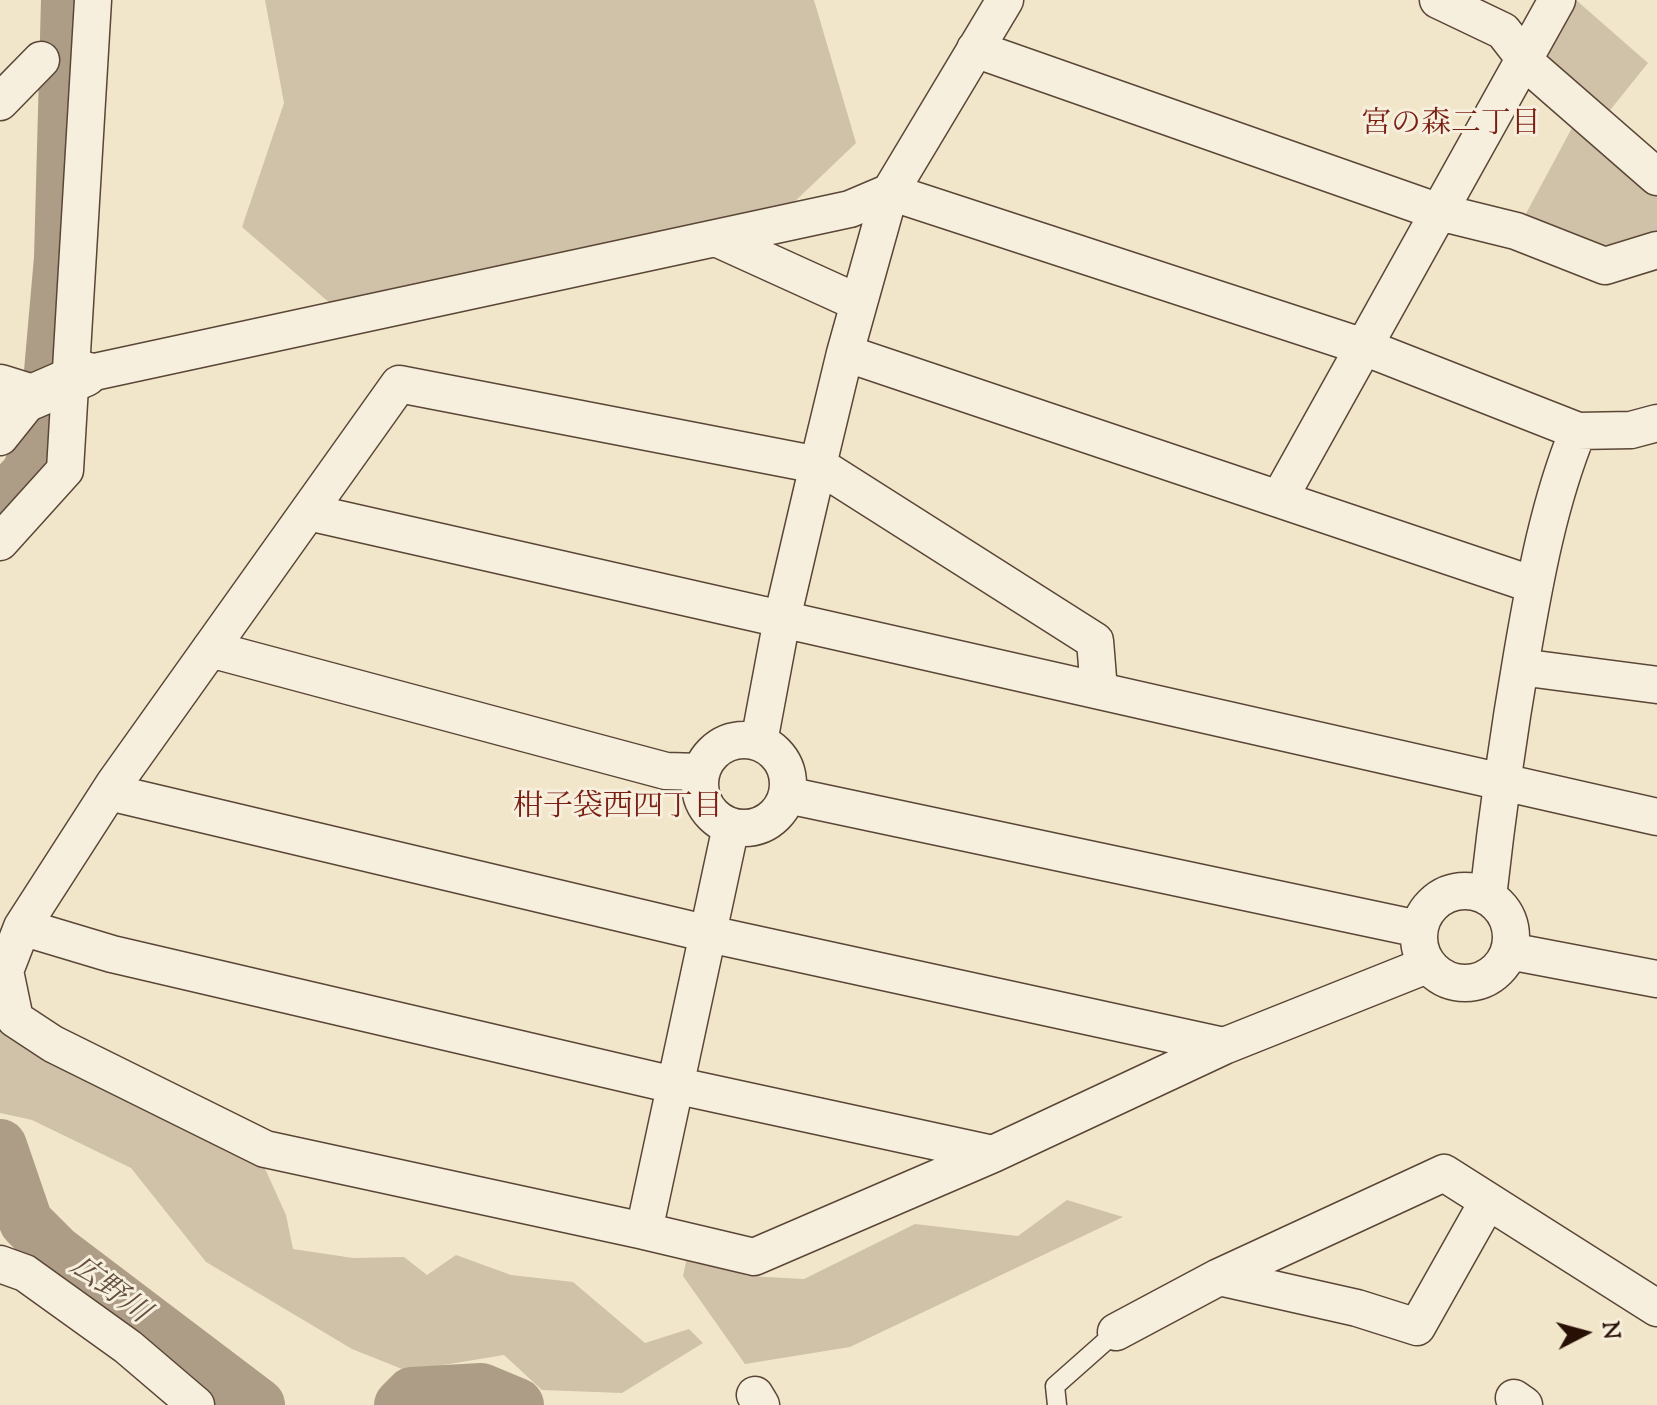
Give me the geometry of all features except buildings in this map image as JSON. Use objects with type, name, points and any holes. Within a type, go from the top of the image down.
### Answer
[{"type":"street","points":[[0,542],[65,470],[47,384],[93,0]]},
{"type":"street","points":[[759,742],[782,619],[818,465],[845,353],[890,192],[1005,0]]},
{"type":"street","points":[[1438,0],[1503,31],[1531,67],[1657,177]]},
{"type":"street","points":[[1279,499],[1557,0]]},
{"type":"street","points":[[975,49],[1439,212],[1516,231],[1605,266],[1657,250]]},
{"type":"street","points":[[0,102],[41,60]]},
{"type":"street","points":[[0,437],[47,384],[850,209],[890,192],[1364,347],[1578,431],[1631,430],[1657,423]]},
{"type":"street","points":[[716,238],[859,303]]},
{"type":"street","points":[[845,353],[1534,585]]},
{"type":"street","points":[[1099,690],[1095,641],[818,465],[399,384],[109,792],[22,927],[5,971],[15,1019],[53,1044],[265,1149],[754,1257],[993,1154],[1224,1046],[1427,965]]},
{"type":"street","points":[[1488,897],[1500,781],[1534,585],[1562,470],[1578,431]]},
{"type":"street","points":[[308,512],[1657,817]]},
{"type":"street","points":[[210,649],[666,771],[701,772]]},
{"type":"street","points":[[1520,667],[1657,685]]},
{"type":"street","points":[[745,739],[759,742],[780,757],[786,769],[787,795],[781,808],[759,826],[745,828],[718,821],[702,799],[701,772],[707,759],[717,748],[730,741],[745,739]]},
{"type":"street","points":[[109,792],[709,934],[1224,1046]]},
{"type":"street","points":[[787,795],[1419,929]]},
{"type":"street","points":[[644,1231],[731,826]]},
{"type":"street","points":[[1459,891],[1474,892],[1488,897],[1500,907],[1508,920],[1511,936],[1509,951],[1502,965],[1479,982],[1451,982],[1427,965],[1419,942],[1419,929],[1424,915],[1445,895],[1459,891]]},
{"type":"street","points":[[22,927],[112,954],[674,1085],[993,1154]]},
{"type":"street","points":[[1509,951],[1657,979]]},
{"type":"street","points":[[1116,1332],[1219,1277],[1444,1173],[1657,1308]]},
{"type":"street","points":[[1219,1277],[1357,1308],[1417,1327],[1488,1201]]},
{"type":"street","points":[[0,1264],[25,1273],[128,1347],[196,1405]]},
{"type":"lane","points":[[1057,1405],[1055,1386],[1116,1332]]},
{"type":"shaded area","points":[[265,0],[814,0],[856,143],[789,207],[339,311],[242,227],[284,103]]},
{"type":"shaded area","points":[[1571,0],[1576,0],[1648,63],[1607,114],[1548,65],[1546,49]]},
{"type":"shaded area","points":[[1574,124],[1657,189],[1657,239],[1609,254],[1522,221]]},
{"type":"shaded area","points":[[0,995],[8,1029],[90,1083],[257,1151],[286,1215],[293,1249],[353,1258],[404,1257],[427,1275],[456,1255],[511,1275],[573,1282],[645,1343],[689,1329],[703,1343],[622,1393],[542,1390],[504,1355],[407,1371],[352,1349],[206,1262],[131,1168],[32,1120],[0,1113]]},
{"type":"shaded area","points":[[1067,1200],[1123,1217],[850,1347],[745,1364],[683,1276],[687,1257],[748,1276],[804,1279],[915,1224],[1018,1236]]},
{"type":"waterway","points":[[0,503],[28,474],[46,428],[61,258],[68,0]]},
{"type":"waterway","name":"広野川","points":[[0,1146],[26,1222],[56,1252],[258,1405]]},
{"type":"waterway","name":"広野川","points":[[401,1405],[412,1394],[481,1390],[517,1405]]},
{"type":"district","name":"宮の森二丁目","points":[[1451,127]]},
{"type":"district","name":"柑子袋西四丁目","points":[[618,810]]}]
